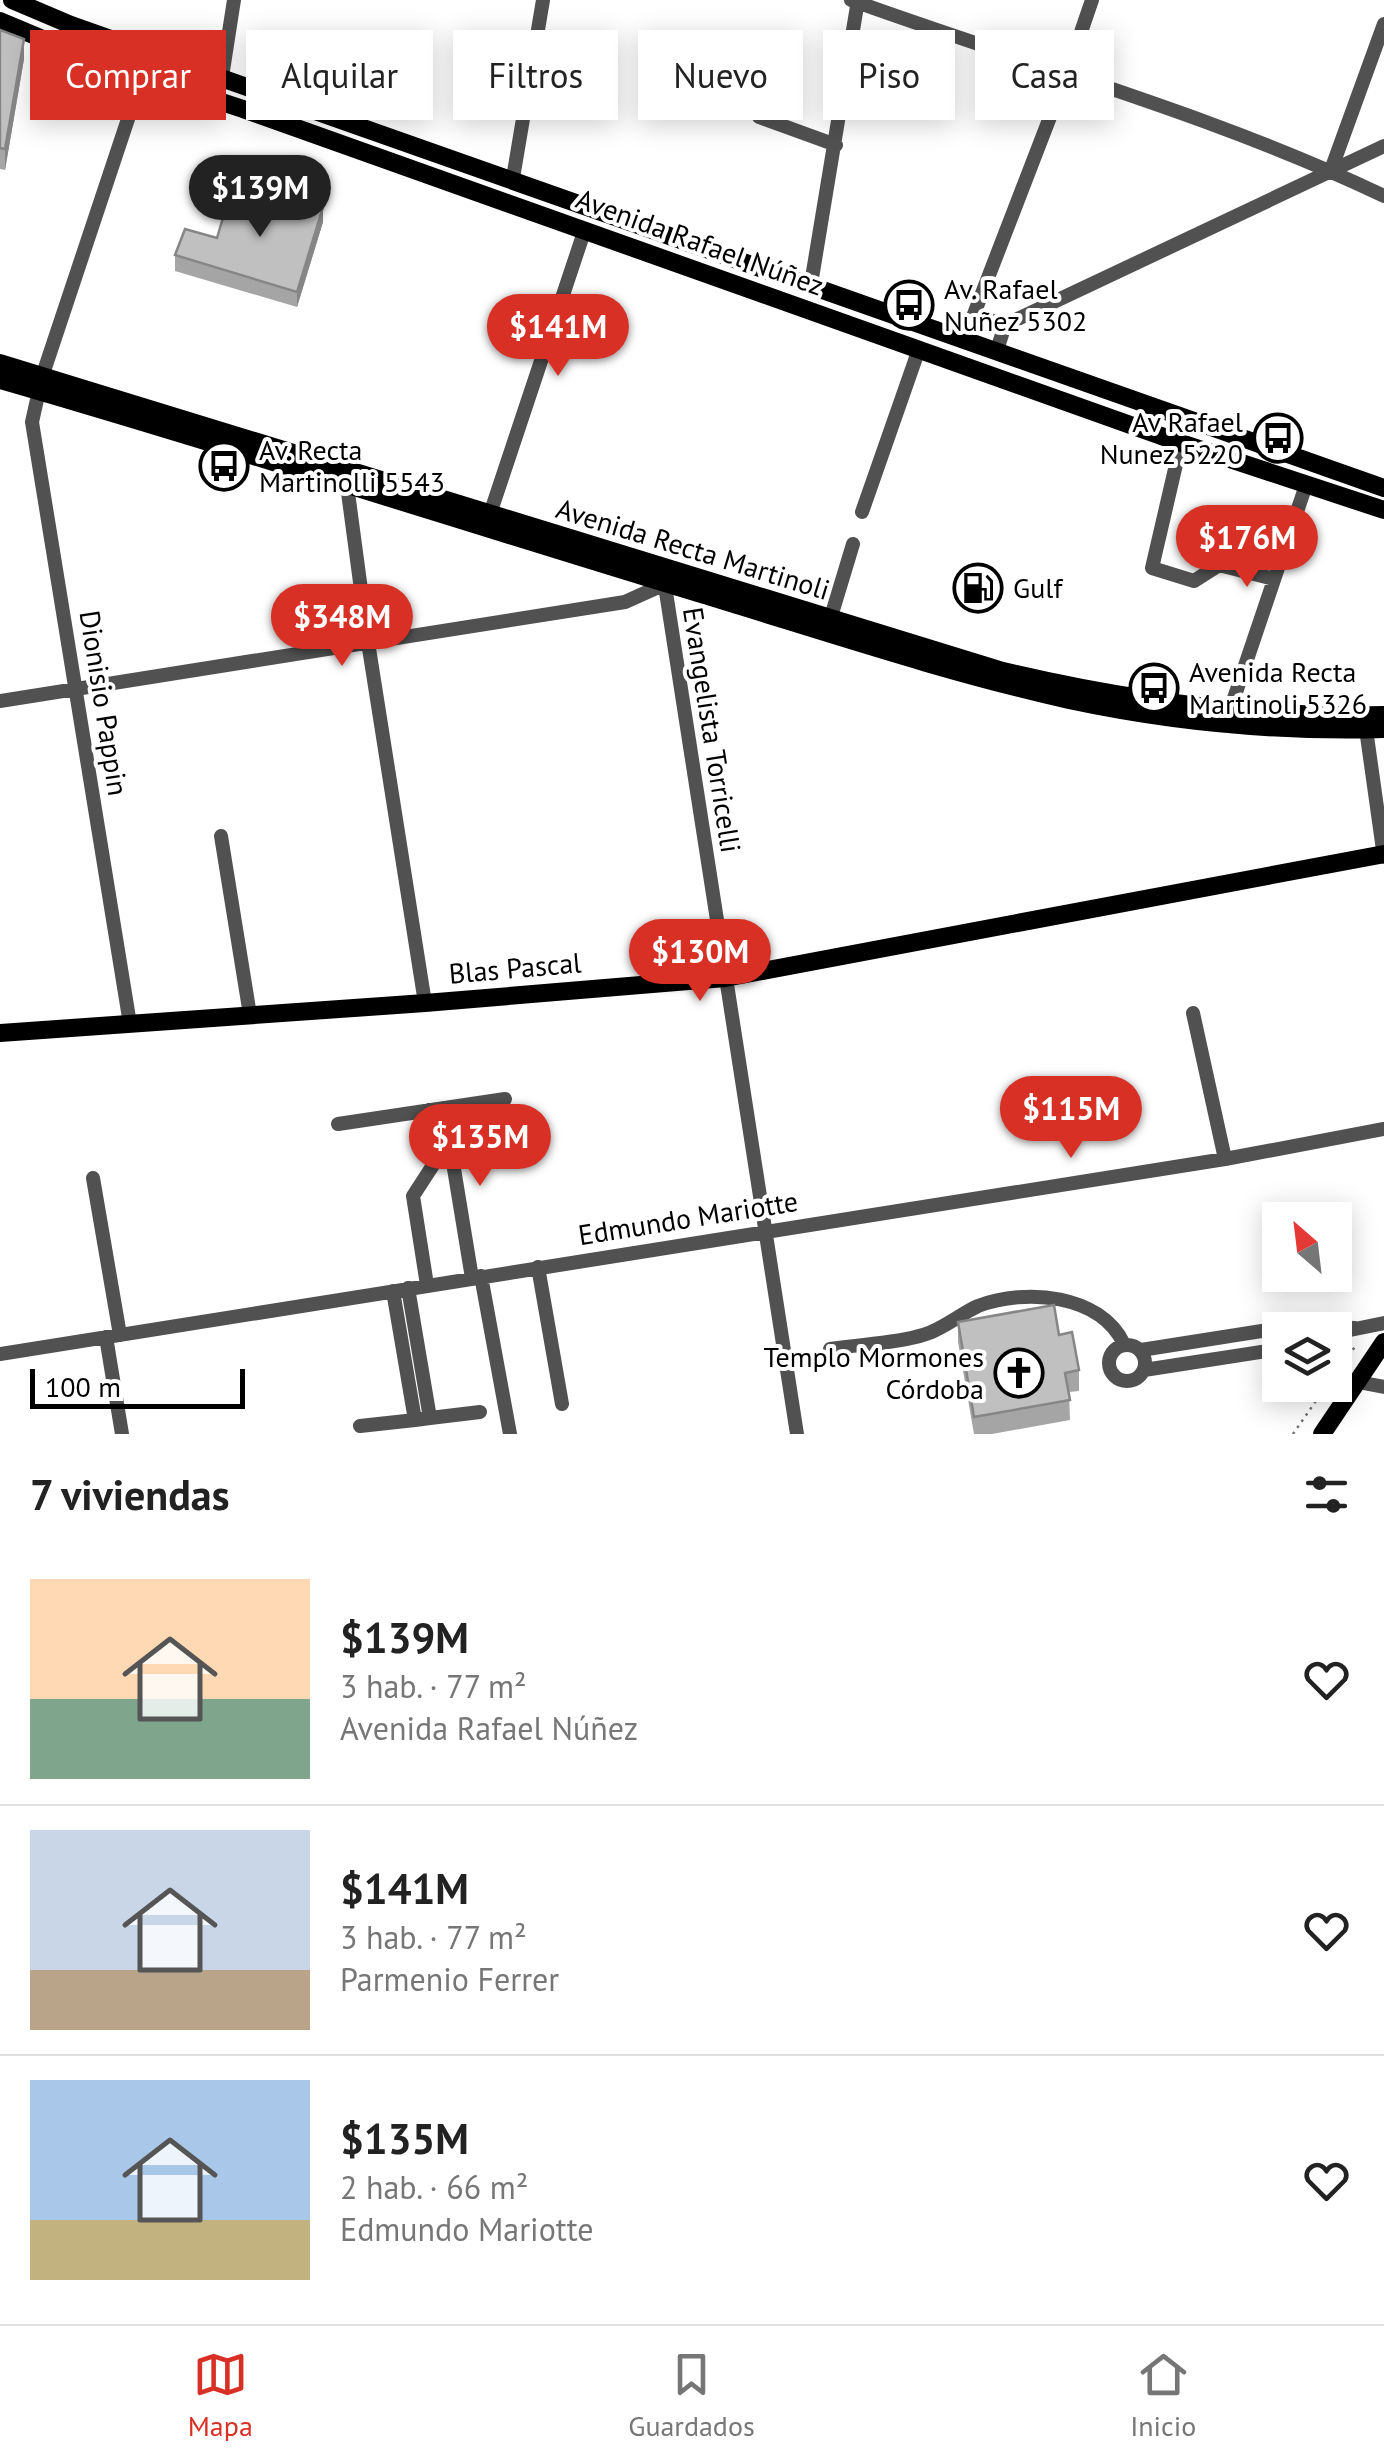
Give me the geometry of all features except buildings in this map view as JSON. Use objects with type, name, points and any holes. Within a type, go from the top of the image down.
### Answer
[{"type":"main road","name":"Avenida Rafael Núñez","points":[[12,0],[86,30]]},
{"type":"main road","name":"Avenida Rafael Núñez","points":[[0,21],[30,34]]},
{"type":"main road","name":"Avenida Rafael Núñez","points":[[226,78],[1384,488]]},
{"type":"main road","name":"Avenida Rafael Núñez","points":[[226,103],[1181,443],[1384,510]]},
{"type":"main road","points":[[833,318],[857,315],[943,346],[964,340]]},
{"type":"main road","points":[[997,350],[1000,370],[1011,381]]},
{"type":"main road","name":"Avenida Recta Martinoli","points":[[0,363],[40,384],[347,485],[663,576],[1002,684],[1111,708],[1375,729]]},
{"type":"main road","name":"Avenida Recta Martinoli","points":[[0,380],[40,384],[490,514],[663,576],[746,600],[764,598],[1004,671],[1074,688],[1228,717],[1384,714]]},
{"type":"main road","name":"Blas Pascal","points":[[0,1034],[726,978],[1384,855]]},
{"type":"main road","points":[[1322,1434],[1384,1342]]},
{"type":"street","points":[[226,51],[234,0]]},
{"type":"street","points":[[512,178],[543,0]]},
{"type":"street","points":[[1082,30],[1092,0]]},
{"type":"street","points":[[811,284],[836,146],[856,1],[975,42]]},
{"type":"street","points":[[1331,170],[1384,24]]},
{"type":"street","points":[[1114,90],[1331,170],[1384,196]]},
{"type":"street","name":"Dionisio Pappin","points":[[128,120],[40,384],[32,422],[130,1024]]},
{"type":"street","points":[[767,120],[836,146]]},
{"type":"street","points":[[964,340],[1049,120]]},
{"type":"street","points":[[974,315],[1004,325],[1384,146]]},
{"type":"street","points":[[490,514],[584,229]]},
{"type":"street","points":[[997,350],[1004,325]]},
{"type":"street","points":[[862,512],[919,349]]},
{"type":"street","points":[[1181,443],[1152,568],[1194,581],[1219,565],[1274,579]]},
{"type":"street","points":[[347,485],[425,1003]]},
{"type":"street","points":[[1228,717],[1306,485]]},
{"type":"street","points":[[830,620],[852,544]]},
{"type":"street","points":[[0,701],[624,602],[663,576]]},
{"type":"street","name":"Evangelista Torricelli","points":[[663,576],[796,1434]]},
{"type":"street","points":[[1375,729],[1384,855]]},
{"type":"street","points":[[220,836],[250,1015]]},
{"type":"street","points":[[1193,1014],[1224,1159]]},
{"type":"street","points":[[338,1124],[505,1099]]},
{"type":"street","points":[[437,1109],[510,1434]]},
{"type":"street","name":"Edmundo Mariotte","points":[[0,1354],[1224,1159],[1384,1129]]},
{"type":"street","points":[[427,1285],[414,1196],[445,1157]]},
{"type":"street","points":[[93,1178],[122,1434]]},
{"type":"street","points":[[538,1267],[562,1404]]},
{"type":"street","points":[[401,1289],[423,1419]]},
{"type":"street","points":[[830,1348],[926,1335],[991,1302],[1039,1298],[1068,1301],[1103,1317],[1117,1330],[1124,1344],[1141,1350],[1293,1326],[1355,1328]]},
{"type":"street","points":[[1352,1329],[1384,1322]]},
{"type":"street","points":[[1124,1344],[1109,1358],[1112,1374],[1128,1381],[1144,1370],[1146,1360],[1141,1350]]},
{"type":"street","points":[[1144,1370],[1262,1352]]},
{"type":"street","points":[[1358,1382],[1384,1387]]},
{"type":"street","points":[[360,1426],[480,1412]]},
{"type":"path","points":[[1293,1434],[1315,1402]]},
{"type":"place","name":"Av. Rafael Nuñez 5302","points":[[909,305]]},
{"type":"place","name":"Av Rafael Nunez 5220","points":[[1278,438]]},
{"type":"place","name":"Av. Recta Martinolli 5543","points":[[224,466]]},
{"type":"place","name":"Gulf","points":[[978,588]]},
{"type":"place","name":"Avenida Recta Martinoli 5326","points":[[1154,688]]},
{"type":"place","name":"Templo Mormones Córdoba","points":[[1019,1373]]}]
